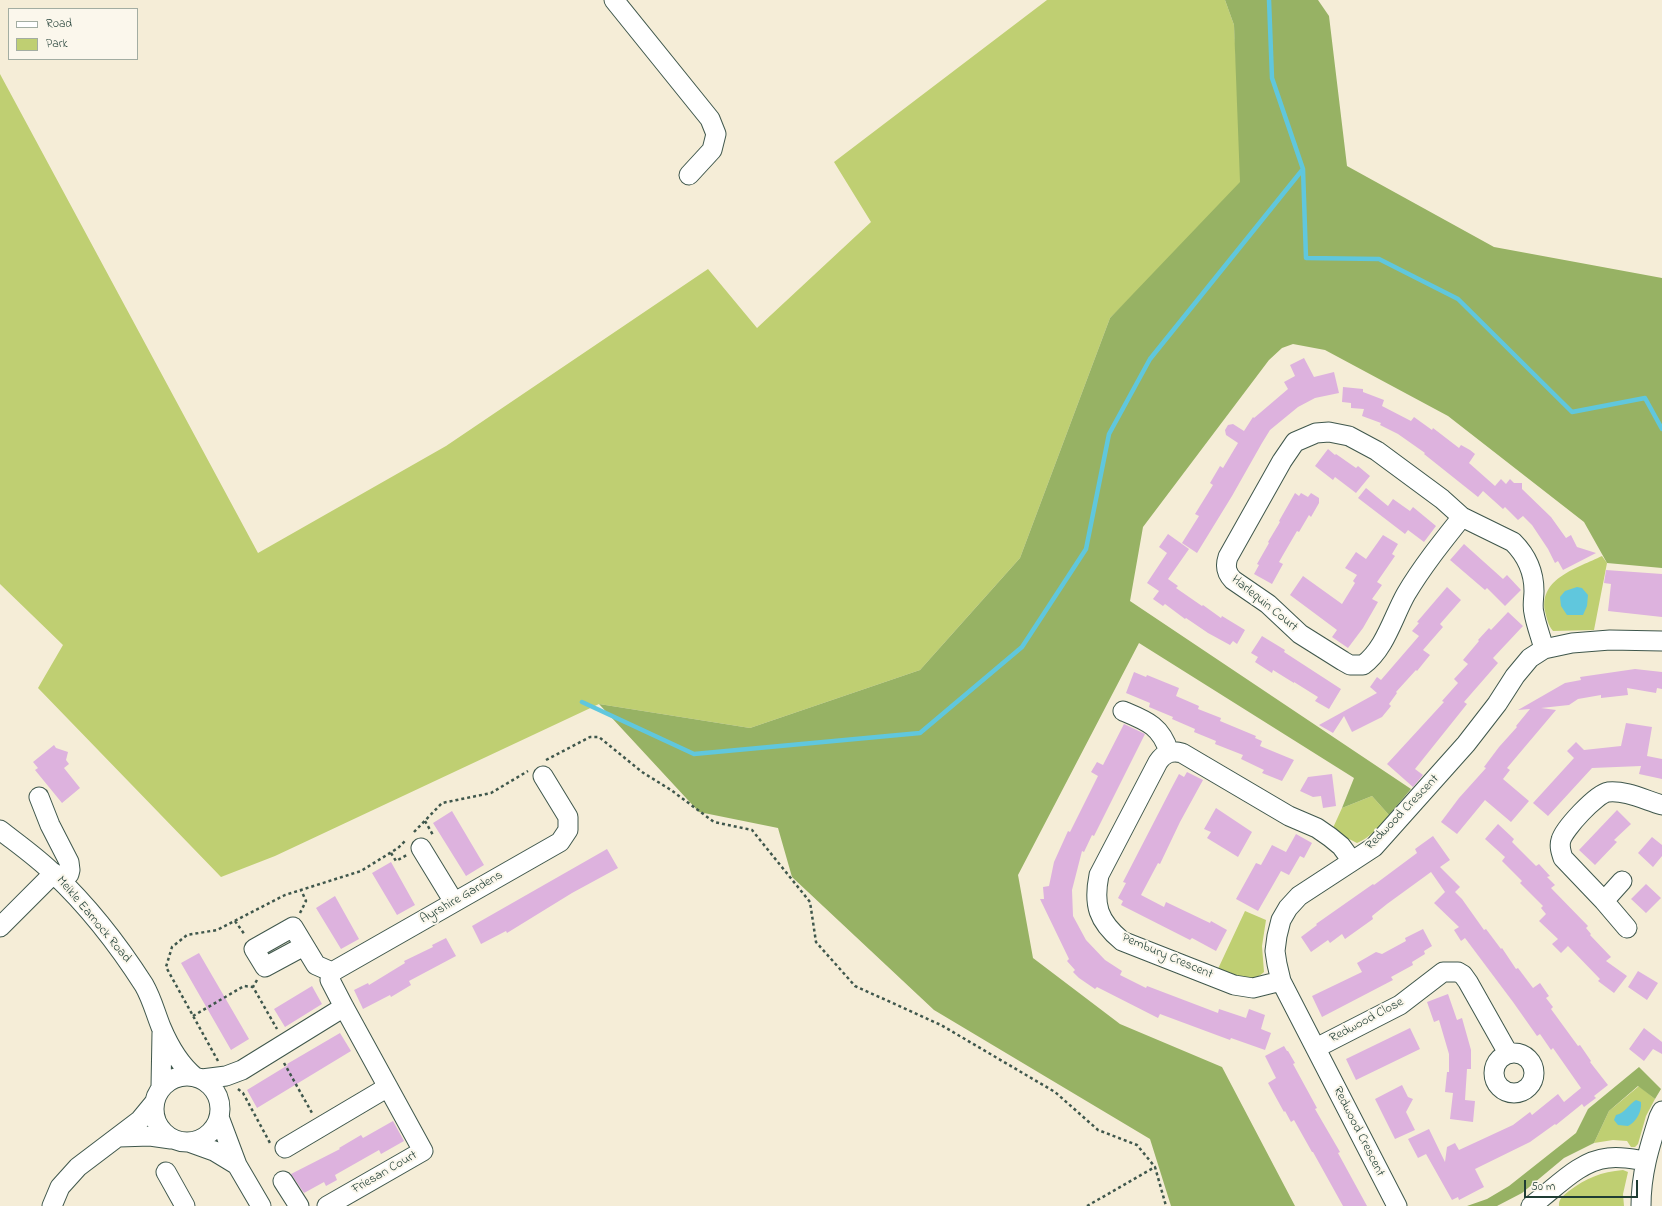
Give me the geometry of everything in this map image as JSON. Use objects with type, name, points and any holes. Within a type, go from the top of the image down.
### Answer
[{"type":"street","points":[[614,0],[710,119],[716,134],[712,150],[689,175]]},
{"type":"street","name":"Harlequin Court","points":[[1462,517],[1422,569],[1405,596],[1394,622],[1373,656],[1363,665],[1350,665],[1300,634],[1268,604],[1233,580],[1228,575],[1226,569],[1228,557],[1288,450],[1295,442],[1316,433],[1340,433],[1361,441],[1378,451],[1442,499],[1462,517],[1512,542],[1525,556],[1532,569],[1534,584],[1533,612],[1544,649]]},
{"type":"street","name":"Redwood Crescent","points":[[1397,1206],[1281,981],[1275,951],[1277,936],[1282,920],[1288,908],[1299,896],[1374,847],[1416,802],[1466,744],[1497,704],[1515,676],[1530,658],[1544,649],[1572,644],[1610,640],[1662,642]]},
{"type":"street","points":[[1123,711],[1147,721],[1155,727],[1166,743],[1169,752],[1176,751],[1182,753],[1289,816],[1317,828],[1341,846],[1352,861]]},
{"type":"street","name":"Pembury Crescent","points":[[1169,752],[1158,762],[1099,875],[1096,890],[1097,904],[1101,917],[1110,930],[1122,941],[1234,985],[1253,988],[1281,981]]},
{"type":"street","name":"Ayrshire Gardens","points":[[332,972],[560,842],[568,830],[568,817],[538,769]]},
{"type":"street","points":[[1627,928],[1604,901],[1563,858],[1561,841],[1563,834],[1593,800],[1603,793],[1612,792],[1626,794],[1662,805]]},
{"type":"street","points":[[0,927],[56,875],[69,874],[69,862],[50,825],[39,797]]},
{"type":"street","name":"Meikle Earnock Road","points":[[0,830],[56,875],[127,959],[152,998],[162,1028],[176,1057],[198,1078]]},
{"type":"street","points":[[421,848],[454,902]]},
{"type":"street","points":[[1604,901],[1622,881]]},
{"type":"street","points":[[278,1147],[320,1127],[388,1087],[330,980],[332,972],[316,965],[293,927],[254,949],[265,967],[304,946]]},
{"type":"street","name":"Redwood Close","points":[[1316,1048],[1400,1005],[1443,972],[1453,971],[1463,975],[1468,982],[1508,1053]]},
{"type":"street","points":[[198,1078],[233,1076],[344,1008]]},
{"type":"street","name":"Meikle Earnock Road","points":[[157,1095],[163,1043],[162,1028]]},
{"type":"street","points":[[52,1206],[60,1187],[78,1167],[100,1148],[119,1137],[140,1120],[157,1095],[173,1078],[187,1075],[198,1078],[213,1088],[237,1165],[261,1206]]},
{"type":"street","points":[[157,1095],[154,1116],[160,1129],[180,1140],[200,1139],[212,1130],[233,1076]]},
{"type":"street","name":"Friesan Court","points":[[327,1206],[423,1151],[388,1087]]},
{"type":"street","points":[[1641,1206],[1641,1189],[1645,1161],[1662,1111]]},
{"type":"street","points":[[119,1137],[150,1136],[180,1140],[214,1151],[237,1165]]},
{"type":"street","points":[[1537,1204],[1586,1164],[1595,1160],[1622,1158],[1645,1161]]},
{"type":"street","points":[[166,1172],[185,1206]]},
{"type":"street","points":[[283,1181],[299,1206]]},
{"type":"path","points":[[278,1147],[193,1016],[166,967],[172,947],[188,935],[217,930],[286,895],[361,871],[398,848],[442,803],[491,792],[538,769],[590,737],[599,737],[642,772],[671,790],[714,822],[752,830],[810,902],[816,942],[855,986],[941,1025],[1055,1092],[1098,1130],[1137,1145],[1155,1167],[1166,1206]]},
{"type":"path","points":[[293,927],[306,901],[301,890]]},
{"type":"path","points":[[253,987],[265,967]]},
{"type":"path","points":[[193,1016],[244,986],[253,987]]},
{"type":"path","points":[[253,987],[320,1127]]},
{"type":"path","points":[[1087,1206],[1155,1167]]},
{"type":"green space","points":[[1047,0],[1225,0],[1234,25],[1243,188],[1110,318],[1020,558],[920,670],[750,728],[599,704],[275,856],[221,877],[38,688],[63,645],[0,584],[0,74],[258,553],[446,446],[708,269],[757,328],[871,222],[834,162]]},
{"type":"green space","points":[[1225,0],[1318,0],[1329,16],[1347,166],[1494,247],[1662,278],[1662,568],[1607,563],[1584,522],[1448,416],[1325,350],[1293,344],[1282,348],[1269,360],[1143,527],[1130,601],[1411,789],[1389,815],[1372,796],[1342,808],[1354,778],[1139,643],[1018,875],[1033,958],[1120,1024],[1222,1067],[1295,1206],[1171,1206],[1150,1139],[934,1010],[792,877],[778,828],[699,812],[599,704],[750,728],[920,670],[1020,558],[1110,318],[1240,182],[1234,25]]},
{"type":"green space","points":[[1602,556],[1607,563],[1594,630],[1553,631],[1545,611],[1545,600],[1548,590],[1554,582],[1562,576]]},
{"type":"green space","points":[[1372,796],[1389,815],[1362,841],[1357,843],[1349,839],[1345,842],[1332,830],[1342,808]]},
{"type":"green space","points":[[1245,911],[1266,920],[1262,946],[1264,972],[1253,978],[1241,979],[1217,971]]},
{"type":"green space","points":[[1639,1067],[1661,1089],[1655,1099],[1638,1086],[1609,1111],[1594,1143],[1564,1158],[1522,1193],[1497,1206],[1467,1206],[1487,1199],[1509,1186],[1576,1133],[1588,1109]]},
{"type":"green space","points":[[1639,1086],[1655,1099],[1646,1116],[1638,1144],[1635,1147],[1631,1147],[1627,1141],[1613,1140],[1594,1143],[1609,1111]]},
{"type":"green space","points":[[1623,1170],[1628,1172],[1623,1194],[1624,1206],[1559,1206],[1559,1201],[1563,1196],[1594,1176]]},
{"type":"water","points":[[1577,587],[1582,588],[1588,595],[1587,606],[1583,615],[1567,615],[1561,606],[1560,597],[1565,591]]},
{"type":"water","points":[[1636,1100],[1641,1102],[1641,1106],[1636,1119],[1628,1126],[1618,1125],[1614,1120],[1616,1115]]},
{"type":"building","points":[[1304,358],[1314,377],[1334,372],[1339,393],[1315,398],[1298,407],[1270,430],[1197,553],[1182,543],[1199,516],[1195,514],[1213,485],[1210,483],[1220,466],[1223,468],[1238,443],[1226,435],[1225,430],[1228,425],[1233,424],[1244,431],[1253,417],[1254,418],[1288,389],[1284,382],[1295,376],[1290,365]]},
{"type":"building","points":[[1343,387],[1363,389],[1363,392],[1384,400],[1382,406],[1411,421],[1414,417],[1432,430],[1433,428],[1459,448],[1461,445],[1470,450],[1475,454],[1469,463],[1495,486],[1501,479],[1506,484],[1510,479],[1514,483],[1522,483],[1522,489],[1551,517],[1566,538],[1571,535],[1577,547],[1596,553],[1563,570],[1558,561],[1555,563],[1548,549],[1532,525],[1523,516],[1518,520],[1505,507],[1503,509],[1483,491],[1478,497],[1424,454],[1425,453],[1398,434],[1380,425],[1381,423],[1362,416],[1364,409],[1351,408],[1351,403],[1342,402]]},
{"type":"building","points":[[1328,449],[1356,468],[1358,466],[1370,476],[1356,493],[1335,477],[1333,480],[1315,466]]},
{"type":"building","points":[[1366,488],[1388,506],[1393,499],[1410,511],[1413,507],[1436,526],[1424,542],[1408,530],[1405,534],[1358,498]]},
{"type":"building","points":[[1295,493],[1299,496],[1301,493],[1308,497],[1311,493],[1319,498],[1319,503],[1311,517],[1309,515],[1299,532],[1297,531],[1283,555],[1279,562],[1283,564],[1272,584],[1254,574],[1259,565],[1257,564],[1269,543],[1268,542]]},
{"type":"building","points":[[1168,534],[1189,549],[1168,579],[1178,586],[1176,588],[1202,606],[1203,605],[1221,618],[1222,616],[1245,630],[1237,644],[1233,641],[1230,645],[1208,633],[1186,618],[1185,619],[1165,604],[1163,606],[1153,599],[1159,591],[1147,583],[1167,553],[1159,547]]},
{"type":"building","points":[[1383,535],[1398,544],[1392,554],[1395,556],[1377,582],[1382,585],[1372,599],[1378,602],[1363,628],[1348,648],[1332,637],[1337,630],[1290,595],[1303,576],[1342,604],[1355,583],[1353,581],[1357,575],[1345,568],[1356,552],[1366,559]]},
{"type":"building","points":[[1464,544],[1503,579],[1507,575],[1521,590],[1505,606],[1487,588],[1485,590],[1450,560]]},
{"type":"building","points":[[1606,570],[1662,574],[1662,617],[1608,611],[1611,584],[1604,583]]},
{"type":"building","points":[[1447,587],[1461,600],[1440,624],[1443,627],[1423,650],[1430,655],[1417,671],[1416,670],[1396,692],[1397,693],[1389,704],[1391,706],[1382,717],[1352,732],[1344,716],[1333,733],[1319,725],[1377,693],[1370,687],[1377,677],[1381,680],[1419,636],[1412,631],[1419,623],[1417,622]]},
{"type":"building","points":[[1508,612],[1523,626],[1493,658],[1498,663],[1464,702],[1467,704],[1415,769],[1423,775],[1413,787],[1387,764],[1444,702],[1442,701],[1458,683],[1454,679],[1468,664],[1463,660],[1479,641],[1478,640],[1489,628],[1491,630]]},
{"type":"building","points":[[1262,636],[1341,689],[1329,709],[1315,701],[1318,697],[1273,670],[1272,673],[1255,662],[1258,657],[1251,653]]},
{"type":"building","points":[[1635,669],[1662,672],[1662,689],[1657,688],[1656,693],[1627,688],[1628,695],[1601,698],[1601,695],[1578,699],[1569,705],[1541,708],[1556,710],[1507,768],[1510,770],[1503,779],[1529,801],[1511,822],[1485,800],[1457,834],[1441,822],[1459,798],[1486,768],[1484,767],[1530,709],[1518,710],[1565,683],[1581,680],[1580,677]]},
{"type":"building","points":[[1134,672],[1146,677],[1147,675],[1179,688],[1176,696],[1199,706],[1198,709],[1221,718],[1220,721],[1256,736],[1255,738],[1262,741],[1260,746],[1294,760],[1282,781],[1262,773],[1264,770],[1241,759],[1243,755],[1215,744],[1216,741],[1194,732],[1195,729],[1172,719],[1173,717],[1149,707],[1150,703],[1126,693]]},
{"type":"building","points":[[1626,723],[1652,727],[1647,756],[1662,759],[1662,779],[1639,774],[1641,766],[1592,768],[1548,816],[1533,803],[1574,758],[1567,751],[1576,742],[1584,750],[1621,746]]},
{"type":"building","points":[[1124,724],[1145,734],[1094,836],[1092,835],[1084,852],[1082,851],[1072,890],[1073,916],[1086,940],[1105,960],[1122,971],[1120,975],[1146,988],[1147,986],[1218,1013],[1219,1009],[1246,1018],[1249,1009],[1265,1015],[1261,1029],[1271,1033],[1265,1050],[1231,1038],[1230,1040],[1160,1014],[1158,1018],[1097,987],[1095,989],[1073,972],[1075,970],[1067,961],[1069,959],[1040,899],[1044,899],[1043,887],[1049,886],[1054,862],[1068,831],[1070,832],[1098,776],[1091,772],[1097,762],[1103,765]]},
{"type":"building","points":[[54,745],[56,748],[68,752],[66,760],[69,764],[64,768],[80,788],[62,803],[35,770],[38,768],[33,762]]},
{"type":"building","points":[[1187,772],[1203,780],[1180,822],[1160,864],[1158,863],[1141,895],[1164,907],[1166,902],[1210,923],[1211,921],[1227,930],[1216,951],[1192,938],[1190,940],[1121,905],[1123,901],[1118,898],[1126,883],[1123,882],[1179,774],[1184,777]]},
{"type":"building","points":[[1332,774],[1336,806],[1323,808],[1321,796],[1313,797],[1300,791],[1308,777]]},
{"type":"building","points":[[1216,808],[1252,832],[1238,857],[1207,838],[1211,832],[1204,829]]},
{"type":"building","points":[[1617,810],[1631,824],[1614,840],[1617,842],[1595,865],[1579,850]]},
{"type":"building","points":[[452,811],[484,865],[466,876],[433,823]]},
{"type":"building","points":[[1498,824],[1514,839],[1512,842],[1536,866],[1539,864],[1550,876],[1547,877],[1555,885],[1551,888],[1588,926],[1586,928],[1591,934],[1590,935],[1611,957],[1606,961],[1627,976],[1614,993],[1598,981],[1600,979],[1568,946],[1561,953],[1552,944],[1558,939],[1539,921],[1546,914],[1541,908],[1543,906],[1520,883],[1522,881],[1502,861],[1505,857],[1485,839]]},
{"type":"building","points":[[1296,834],[1312,843],[1304,858],[1300,856],[1289,875],[1281,871],[1258,911],[1236,899],[1256,863],[1261,865],[1272,845],[1286,852]]},
{"type":"building","points":[[1433,836],[1450,860],[1440,867],[1460,887],[1455,892],[1462,899],[1484,930],[1486,929],[1501,949],[1502,948],[1516,969],[1518,968],[1533,988],[1540,983],[1549,996],[1546,998],[1553,1007],[1551,1009],[1578,1046],[1580,1045],[1591,1061],[1590,1062],[1608,1085],[1594,1096],[1596,1098],[1584,1107],[1582,1104],[1556,1125],[1555,1124],[1530,1142],[1475,1169],[1484,1187],[1459,1200],[1458,1197],[1452,1200],[1426,1154],[1418,1158],[1408,1139],[1429,1129],[1445,1162],[1447,1147],[1455,1143],[1459,1150],[1513,1125],[1530,1112],[1532,1115],[1558,1094],[1564,1102],[1581,1088],[1553,1048],[1551,1050],[1540,1034],[1537,1036],[1465,938],[1461,941],[1454,930],[1459,927],[1434,903],[1445,892],[1431,872],[1387,904],[1372,916],[1373,919],[1345,939],[1342,934],[1330,943],[1328,940],[1311,952],[1301,937],[1317,925],[1316,924],[1373,884],[1374,885],[1417,853],[1415,849]]},
{"type":"building","points":[[1652,837],[1662,845],[1662,856],[1653,867],[1638,853]]},
{"type":"building","points":[[607,849],[618,868],[572,893],[507,933],[506,931],[481,944],[472,926]]},
{"type":"building","points":[[391,862],[415,905],[397,915],[372,873]]},
{"type":"building","points":[[1646,884],[1661,898],[1646,913],[1631,899]]},
{"type":"building","points":[[335,896],[359,939],[341,949],[316,908]]},
{"type":"building","points":[[1423,929],[1432,946],[1424,951],[1425,954],[1412,962],[1413,965],[1391,977],[1393,980],[1322,1017],[1312,996],[1362,972],[1357,963],[1376,952],[1382,954],[1406,941],[1405,938]]},
{"type":"building","points":[[446,938],[456,956],[409,981],[411,985],[391,997],[390,995],[363,1009],[354,990],[368,983],[369,985],[405,963],[404,961],[433,947],[432,945]]},
{"type":"building","points":[[199,953],[249,1039],[231,1050],[181,963]]},
{"type":"building","points":[[1638,971],[1658,983],[1647,1000],[1628,987]]},
{"type":"building","points":[[312,986],[322,1004],[285,1027],[274,1009]]},
{"type":"building","points":[[1448,994],[1457,1020],[1462,1018],[1471,1050],[1471,1069],[1467,1069],[1465,1100],[1475,1101],[1473,1122],[1450,1119],[1453,1093],[1445,1092],[1447,1072],[1449,1072],[1449,1054],[1439,1020],[1434,1022],[1427,1002]]},
{"type":"building","points":[[1410,1028],[1420,1049],[1356,1080],[1346,1059]]},
{"type":"building","points":[[1644,1028],[1662,1042],[1662,1054],[1653,1049],[1644,1061],[1629,1049]]},
{"type":"building","points":[[340,1033],[351,1051],[257,1108],[247,1090],[288,1065],[287,1064]]},
{"type":"building","points":[[1284,1046],[1295,1063],[1293,1064],[1317,1108],[1315,1109],[1340,1152],[1338,1153],[1367,1206],[1343,1206],[1294,1120],[1291,1122],[1268,1083],[1276,1078],[1265,1056]]},
{"type":"building","points":[[1402,1085],[1408,1097],[1413,1099],[1406,1112],[1415,1130],[1395,1139],[1375,1099]]},
{"type":"building","points":[[393,1121],[404,1141],[381,1154],[379,1150],[335,1175],[337,1180],[326,1186],[324,1182],[304,1193],[291,1174],[340,1149],[339,1148],[361,1135],[363,1138]]},
{"type":"waterway","points":[[1269,0],[1272,78],[1303,169]]},
{"type":"waterway","points":[[582,702],[694,754],[920,733],[1022,647],[1086,549],[1109,434],[1150,359],[1303,169],[1306,258],[1379,259],[1458,299],[1572,412],[1645,398],[1662,429]]}]
